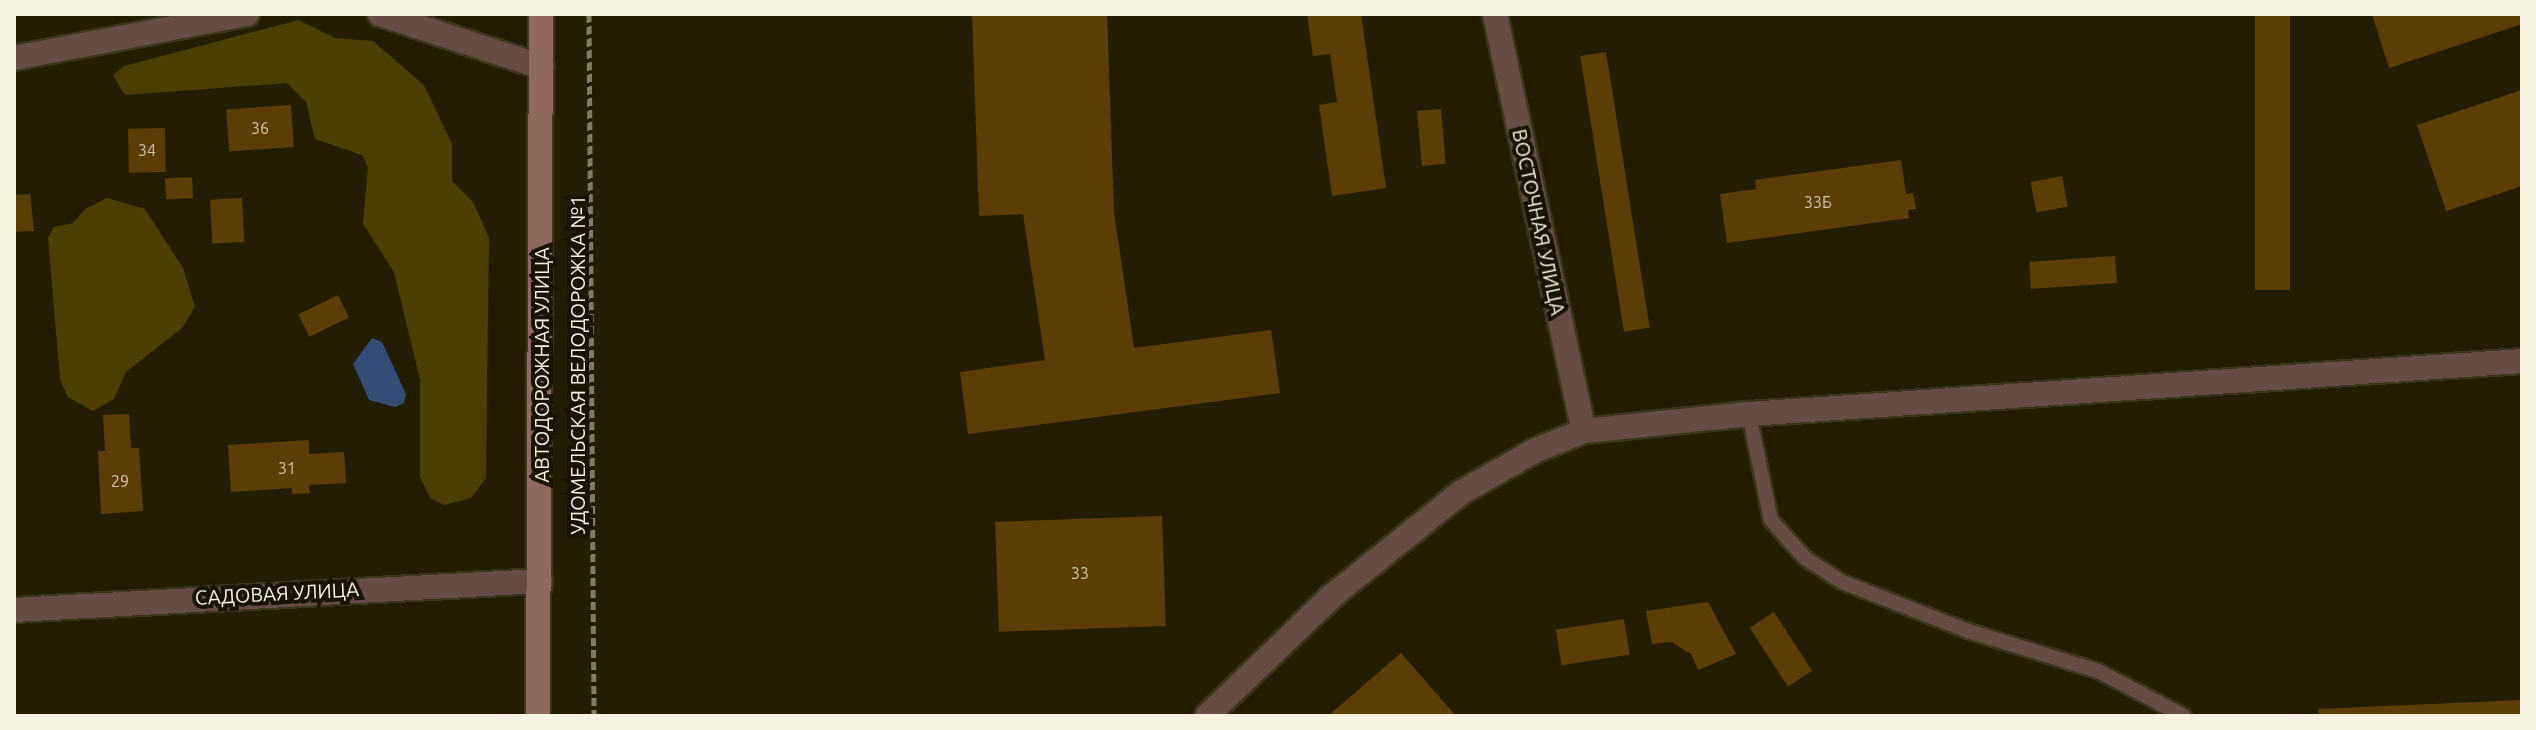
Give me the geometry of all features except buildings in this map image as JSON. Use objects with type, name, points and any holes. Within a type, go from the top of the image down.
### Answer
[{"type":"main road","name":"АВТОДОРОЖНАЯ УЛИЦА","points":[[538,716],[541,14]]},
{"type":"street","points":[[14,58],[247,14]]},
{"type":"street","points":[[380,14],[542,67]]},
{"type":"street","name":"ВОСТОЧНАЯ УЛИЦА","points":[[1495,14],[1584,431]]},
{"type":"street","points":[[1207,716],[1332,596],[1462,492],[1536,450],[1584,431],[1749,414],[2522,361]]},
{"type":"street","name":"САДОВАЯ УЛИЦА","points":[[14,610],[540,581]]},
{"type":"lane","points":[[1749,414],[1771,520],[1805,558],[1842,582],[1968,631],[2098,671],[2184,716]]},
{"type":"path","name":"УДОМЕЛЬСКАЯ ВЕЛОДОРОЖКА №1","points":[[589,14],[594,716]]},
{"type":"shaded area","points":[[299,20],[335,38],[373,41],[424,85],[452,144],[452,181],[473,202],[489,238],[486,478],[471,498],[445,505],[431,499],[420,477],[420,380],[394,272],[363,224],[368,167],[362,155],[315,139],[306,102],[287,83],[125,95],[113,75],[124,66]]},
{"type":"shaded area","points":[[107,198],[145,209],[183,268],[195,307],[182,328],[126,372],[114,399],[93,411],[68,397],[60,379],[48,238],[54,227],[73,223],[85,209]]},
{"type":"water","points":[[372,338],[382,342],[406,394],[404,403],[395,407],[369,400],[353,364]]}]
